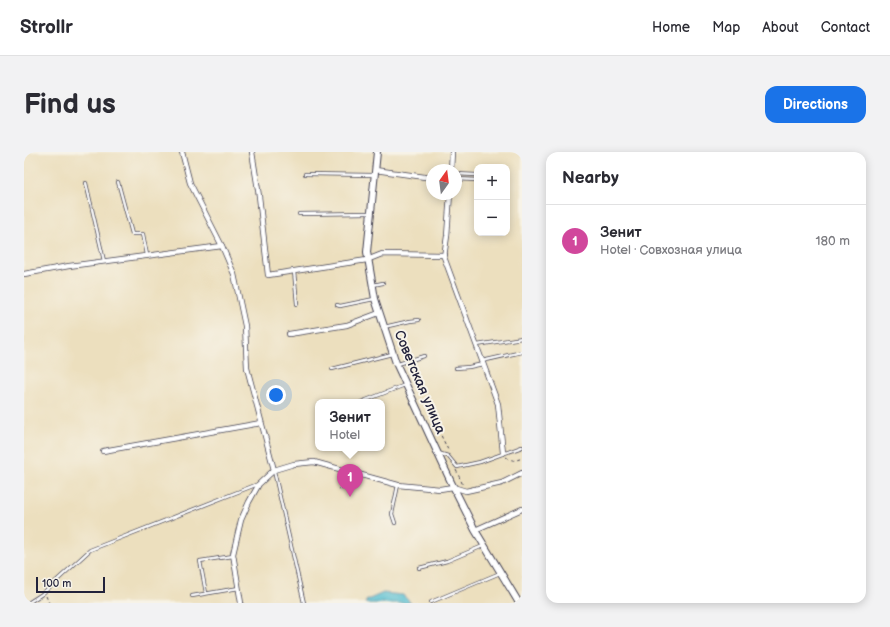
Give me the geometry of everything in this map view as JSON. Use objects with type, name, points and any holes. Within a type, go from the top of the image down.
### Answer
[{"type":"street","points":[[182,152],[190,183],[222,246],[234,274],[245,326],[247,368],[274,470]]},
{"type":"street","points":[[252,152],[259,196],[268,275],[368,260],[382,254],[445,255]]},
{"type":"street","name":"Советская улица","points":[[377,152],[367,252],[372,285],[379,313],[397,365],[446,472],[475,530],[519,603]]},
{"type":"street","points":[[451,164],[452,152]]},
{"type":"street","points":[[375,172],[426,177]]},
{"type":"street","points":[[450,200],[445,255],[498,404],[503,453]]},
{"type":"street","points":[[24,274],[69,266],[222,246]]},
{"type":"street","points":[[289,334],[347,325],[379,313]]},
{"type":"street","points":[[103,451],[261,423]]},
{"type":"street","points":[[241,603],[233,556],[241,520],[259,484],[274,470],[294,464],[314,462],[398,485],[440,490],[452,484],[466,491],[502,482],[522,473]]},
{"type":"street","points":[[475,530],[522,509]]},
{"type":"lane","points":[[305,174],[375,172]]},
{"type":"lane","points":[[462,174],[474,175]]},
{"type":"lane","points":[[462,179],[474,180]]},
{"type":"lane","points":[[118,182],[132,234],[143,234],[147,256]]},
{"type":"lane","points":[[86,183],[104,262]]},
{"type":"lane","points":[[298,214],[371,213]]},
{"type":"lane","points":[[294,271],[297,304]]},
{"type":"lane","points":[[372,285],[383,283]]},
{"type":"lane","points":[[337,305],[340,306],[375,299]]},
{"type":"lane","points":[[384,328],[419,320]]},
{"type":"lane","points":[[477,345],[522,338]]},
{"type":"lane","points":[[456,368],[469,367],[522,352]]},
{"type":"lane","points":[[332,370],[393,354]]},
{"type":"lane","points":[[397,365],[424,356]]},
{"type":"lane","points":[[368,399],[406,384]]},
{"type":"lane","points":[[438,453],[448,456],[457,467],[497,457],[503,453],[522,447]]},
{"type":"lane","points":[[274,470],[304,603]]},
{"type":"lane","points":[[341,488],[345,471]]},
{"type":"lane","points":[[28,603],[45,592],[90,550],[259,484]]},
{"type":"lane","points":[[396,523],[392,514],[398,485]]},
{"type":"lane","points":[[419,568],[447,561],[484,546]]},
{"type":"lane","points":[[206,593],[200,561],[233,556]]},
{"type":"lane","points":[[432,602],[500,573]]},
{"type":"lane","points":[[192,596],[238,588]]},
{"type":"path","points":[[436,425],[462,482]]},
{"type":"path","points":[[503,453],[509,459],[516,461],[522,458]]},
{"type":"path","points":[[45,592],[49,603]]},
{"type":"water","points":[[383,593],[403,595],[411,603],[365,603],[367,600]]},
{"type":"place","name":"Зенит","points":[[350,497]]}]
